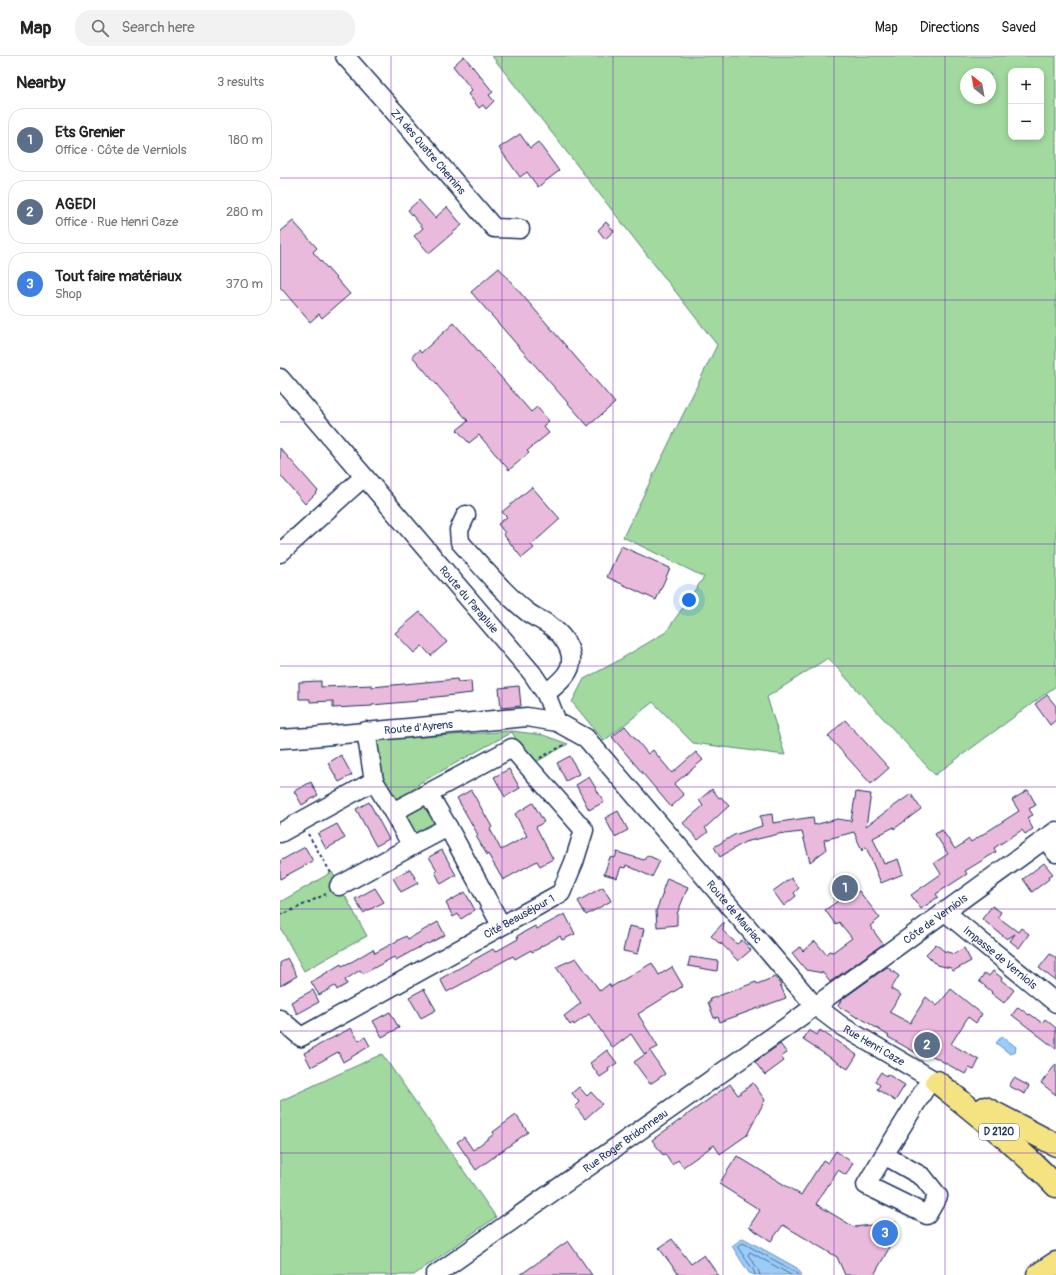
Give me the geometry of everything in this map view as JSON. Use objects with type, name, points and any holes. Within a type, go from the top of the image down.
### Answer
[{"type":"highway","name":"D 2120","points":[[934,1081],[1056,1145]]},
{"type":"highway","name":"D 2120","points":[[934,1081],[1005,1137],[1038,1167],[1056,1186]]},
{"type":"highway","points":[[1038,1275],[1056,1263]]},
{"type":"street","name":"ZA des Quatre Chemins","points":[[345,56],[494,228],[520,229]]},
{"type":"street","name":"Route du Parapluie","points":[[280,378],[532,673],[546,694],[557,722]]},
{"type":"street","points":[[280,553],[364,477]]},
{"type":"street","points":[[466,515],[459,530],[460,542],[511,598],[527,612],[554,629],[563,639],[569,650],[571,661],[567,672],[546,694]]},
{"type":"street","name":"Route d'Ayrens","points":[[280,739],[527,717],[557,722]]},
{"type":"street","points":[[557,722],[580,734]]},
{"type":"street","points":[[366,731],[374,781],[412,846]]},
{"type":"street","name":"Route de Mauriac","points":[[580,734],[586,738],[655,818],[814,1006]]},
{"type":"street","name":"Cité Beauséjour 1","points":[[280,1019],[300,1036],[561,893],[574,862],[584,830],[512,748],[392,812]]},
{"type":"street","points":[[280,833],[374,781]]},
{"type":"street","points":[[428,793],[501,925]]},
{"type":"street","points":[[339,886],[448,827]]},
{"type":"street","points":[[1051,835],[1056,853]]},
{"type":"street","name":"Côte de Verniols","points":[[814,1006],[1051,835]]},
{"type":"street","name":"Impasse de Verniols","points":[[944,911],[1056,1003]]},
{"type":"street","name":"Rue Henri Caze","points":[[814,1006],[843,1027],[934,1081]]},
{"type":"street","name":"Rue Roger Bridonneau","points":[[435,1275],[814,1006]]},
{"type":"street","points":[[884,1156],[934,1081]]},
{"type":"path","points":[[526,765],[563,746],[580,734]]},
{"type":"path","points":[[280,914],[284,914],[339,886],[300,822]]},
{"type":"green space","points":[[492,56],[1056,56],[1056,686],[935,775],[828,658],[767,697],[785,755],[693,743],[653,702],[604,741],[572,702],[584,679],[666,632],[704,577],[623,537],[717,345]]},
{"type":"green space","points":[[512,731],[543,735],[568,744],[536,762],[523,752],[512,732],[418,784],[422,792],[397,801],[390,795],[380,770],[376,754],[377,740]]},
{"type":"green space","points":[[425,805],[436,822],[435,827],[415,834],[406,818],[408,813]]},
{"type":"green space","points":[[332,872],[367,936],[304,971],[280,927],[280,902]]},
{"type":"green space","points":[[382,1054],[496,1217],[414,1275],[280,1275],[280,1101]]},
{"type":"water","points":[[1002,1036],[1016,1047],[1015,1052],[1010,1054],[996,1043]]},
{"type":"water","points":[[743,1238],[797,1268],[802,1275],[755,1275],[749,1273],[732,1246]]},
{"type":"building","points":[[464,56],[493,92],[489,95],[494,101],[486,109],[483,105],[479,108],[468,94],[472,90],[453,66]]},
{"type":"building","points":[[520,134],[530,148],[538,142],[559,171],[538,187],[527,172],[520,177],[499,148]]},
{"type":"building","points":[[419,200],[435,218],[447,207],[462,225],[429,253],[414,236],[423,228],[408,210]]},
{"type":"building","points":[[293,221],[317,248],[313,252],[350,294],[322,318],[319,314],[310,322],[280,287],[280,232]]},
{"type":"building","points":[[606,222],[614,231],[605,239],[598,230]]},
{"type":"building","points":[[499,268],[615,403],[588,426],[471,292]]},
{"type":"building","points":[[454,323],[531,412],[537,407],[549,421],[543,426],[549,433],[527,451],[529,453],[509,470],[479,435],[469,443],[457,430],[468,421],[412,356],[419,350],[421,353]]},
{"type":"building","points":[[280,448],[318,491],[305,504],[280,475]]},
{"type":"building","points":[[532,487],[560,519],[531,545],[534,548],[522,558],[503,534],[505,533],[498,524],[507,517],[502,512]]},
{"type":"building","points":[[621,546],[670,568],[656,600],[607,577]]},
{"type":"building","points":[[420,612],[447,642],[431,656],[422,646],[414,653],[395,633]]},
{"type":"building","points":[[457,679],[458,682],[471,681],[472,693],[372,706],[333,708],[333,701],[310,702],[310,699],[299,699],[299,682],[321,681],[321,687],[372,685],[372,687]]},
{"type":"building","points":[[519,686],[521,706],[501,708],[499,688]]},
{"type":"building","points":[[1047,695],[1056,706],[1056,720],[1050,725],[1035,704]]},
{"type":"building","points":[[845,720],[889,768],[871,784],[828,736]]},
{"type":"building","points":[[625,726],[648,754],[653,750],[672,773],[696,752],[703,760],[674,784],[684,795],[671,807],[612,737]]},
{"type":"building","points":[[341,755],[352,775],[339,782],[328,763]]},
{"type":"building","points":[[570,756],[579,774],[566,781],[557,763]]},
{"type":"building","points":[[509,769],[520,788],[505,797],[494,777]]},
{"type":"building","points":[[589,777],[604,802],[589,810],[576,785]]},
{"type":"building","points":[[311,782],[318,795],[302,805],[294,791]]},
{"type":"building","points":[[712,789],[719,798],[721,797],[729,806],[705,828],[708,832],[698,840],[683,823],[703,806],[699,800]]},
{"type":"building","points":[[471,790],[492,827],[490,829],[501,850],[527,836],[515,814],[533,803],[544,822],[536,827],[553,859],[540,866],[537,861],[503,880],[476,836],[478,835],[457,798]]},
{"type":"building","points":[[1028,790],[1036,805],[1029,809],[1033,815],[1027,818],[1033,829],[1025,834],[1022,830],[994,848],[996,852],[965,871],[967,874],[936,894],[938,897],[921,909],[911,895],[941,874],[934,863],[948,854],[935,834],[942,830],[955,849],[969,839],[971,842],[1019,811],[1012,800]]},
{"type":"building","points":[[856,792],[871,794],[866,826],[911,794],[921,809],[894,829],[894,827],[873,838],[884,864],[898,859],[903,874],[881,883],[866,847],[863,848],[862,851],[854,832],[824,840],[826,850],[810,862],[802,832],[783,833],[745,842],[720,857],[714,847],[734,835],[762,826],[760,816],[772,814],[773,823],[813,817],[814,825],[837,819],[851,821]]},
{"type":"building","points":[[369,802],[389,839],[376,846],[356,809]]},
{"type":"building","points":[[618,811],[628,830],[615,837],[605,818]]},
{"type":"building","points":[[337,824],[345,838],[326,849],[318,834]]},
{"type":"building","points":[[305,847],[313,861],[280,879],[280,861]]},
{"type":"building","points":[[442,850],[456,875],[441,884],[435,872],[437,870],[429,857]]},
{"type":"building","points":[[617,852],[644,860],[647,855],[660,861],[652,877],[626,865],[625,868],[621,867],[617,878],[604,874],[610,857],[615,858]]},
{"type":"building","points":[[1044,863],[1053,874],[1032,892],[1023,879]]},
{"type":"building","points":[[410,869],[418,883],[401,892],[393,878]]},
{"type":"building","points":[[667,878],[688,887],[677,914],[677,925],[657,927],[656,911]]},
{"type":"building","points":[[791,878],[799,888],[794,893],[796,896],[784,906],[773,891]]},
{"type":"building","points":[[846,884],[852,896],[859,891],[880,918],[870,926],[883,944],[830,982],[823,973],[806,970],[792,953],[800,947],[803,951],[815,941],[826,954],[829,951],[833,952],[852,938],[839,922],[836,925],[825,910],[838,901],[833,890]]},
{"type":"building","points":[[603,887],[611,901],[586,915],[578,901]]},
{"type":"building","points":[[375,888],[384,902],[363,913],[355,899]]},
{"type":"building","points":[[465,892],[475,910],[461,919],[458,914],[453,917],[446,903]]},
{"type":"building","points":[[992,906],[1001,912],[998,917],[1018,932],[1021,928],[1029,934],[1019,948],[1010,941],[1015,934],[1007,939],[982,919]]},
{"type":"building","points":[[565,914],[575,934],[562,940],[560,936],[540,948],[532,952],[531,950],[515,959],[513,956],[447,992],[440,979],[493,949],[495,952],[518,939],[517,936],[535,926],[537,929]]},
{"type":"building","points":[[438,922],[445,935],[396,960],[394,957],[363,974],[360,970],[345,980],[347,984],[337,990],[335,986],[319,995],[311,982],[341,964],[342,966],[353,961],[373,949],[375,953],[406,936],[408,939]]},
{"type":"building","points":[[724,922],[723,931],[737,944],[742,940],[751,950],[738,961],[721,943],[721,945],[711,936]]},
{"type":"building","points":[[629,926],[644,929],[638,954],[623,951]]},
{"type":"building","points":[[936,944],[944,951],[954,954],[964,948],[971,961],[953,971],[951,968],[937,965],[926,954]]},
{"type":"building","points":[[1050,954],[1056,958],[1056,981],[1039,968]]},
{"type":"building","points":[[690,957],[718,961],[717,971],[688,966]]},
{"type":"building","points":[[287,958],[297,976],[280,986],[280,963]]},
{"type":"building","points":[[576,958],[600,991],[609,984],[611,987],[652,963],[659,975],[672,967],[683,986],[638,1014],[658,1047],[650,1051],[665,1074],[650,1084],[634,1062],[645,1055],[631,1034],[613,1048],[589,1014],[574,1025],[573,1023],[570,1025],[564,1016],[581,1003],[556,967]]},
{"type":"building","points":[[887,967],[899,976],[891,989],[901,995],[889,1012],[910,1023],[926,997],[937,1006],[951,989],[982,1014],[976,1023],[968,1017],[951,1044],[979,1060],[974,1070],[969,1068],[965,1074],[920,1049],[918,1054],[888,1037],[889,1036],[859,1017],[858,1018],[838,1006],[841,1000]]},
{"type":"building","points":[[993,971],[1002,978],[1001,980],[1014,990],[1004,1003],[979,981],[985,973],[989,976]]},
{"type":"building","points":[[775,977],[786,998],[720,1022],[718,1017],[714,1018],[708,1002],[711,1002],[710,999],[756,982],[757,984]]},
{"type":"building","points":[[424,989],[436,1010],[421,1018],[409,997]]},
{"type":"building","points":[[313,990],[319,1002],[297,1014],[291,1002]]},
{"type":"building","points":[[1018,1007],[1042,1023],[1045,1019],[1056,1028],[1056,1049],[1012,1015]]},
{"type":"building","points":[[390,1012],[399,1028],[382,1037],[373,1021]]},
{"type":"building","points":[[351,1028],[359,1041],[365,1037],[370,1046],[343,1062],[338,1052],[311,1067],[304,1053]]},
{"type":"building","points":[[809,1030],[817,1035],[820,1030],[857,1055],[848,1069],[803,1040]]},
{"type":"building","points":[[780,1044],[787,1053],[781,1057],[784,1061],[765,1075],[755,1062]]},
{"type":"building","points":[[607,1050],[617,1063],[600,1077],[590,1063]]},
{"type":"building","points":[[1056,1064],[1056,1095],[1041,1083]]},
{"type":"building","points":[[881,1072],[905,1085],[895,1101],[877,1089],[880,1085],[875,1081]]},
{"type":"building","points":[[1014,1078],[1029,1086],[1025,1094],[1009,1086]]},
{"type":"building","points":[[753,1083],[765,1100],[747,1135],[720,1154],[714,1145],[683,1167],[678,1160],[672,1165],[665,1154],[663,1155],[652,1140],[730,1084],[738,1095]]},
{"type":"building","points":[[579,1087],[587,1096],[591,1092],[602,1104],[585,1119],[575,1106],[579,1102],[572,1093]]},
{"type":"building","points":[[516,1115],[528,1132],[476,1170],[457,1142],[464,1137],[473,1150],[494,1134],[493,1132]]},
{"type":"building","points":[[836,1151],[853,1163],[846,1175],[838,1170],[816,1204],[854,1227],[896,1222],[888,1250],[874,1275],[845,1275],[837,1257],[783,1225],[771,1241],[749,1227],[760,1210],[719,1184],[737,1156],[801,1195],[823,1160],[828,1163]]},
{"type":"building","points":[[672,1239],[691,1264],[704,1255],[718,1275],[679,1275],[659,1248]]},
{"type":"building","points":[[568,1241],[592,1275],[520,1275]]},
{"type":"place","name":"Ets Grenier","points":[[845,888]]},
{"type":"place","name":"AGEDI","points":[[927,1045]]},
{"type":"place","name":"Tout faire matériaux","points":[[885,1233]]}]
